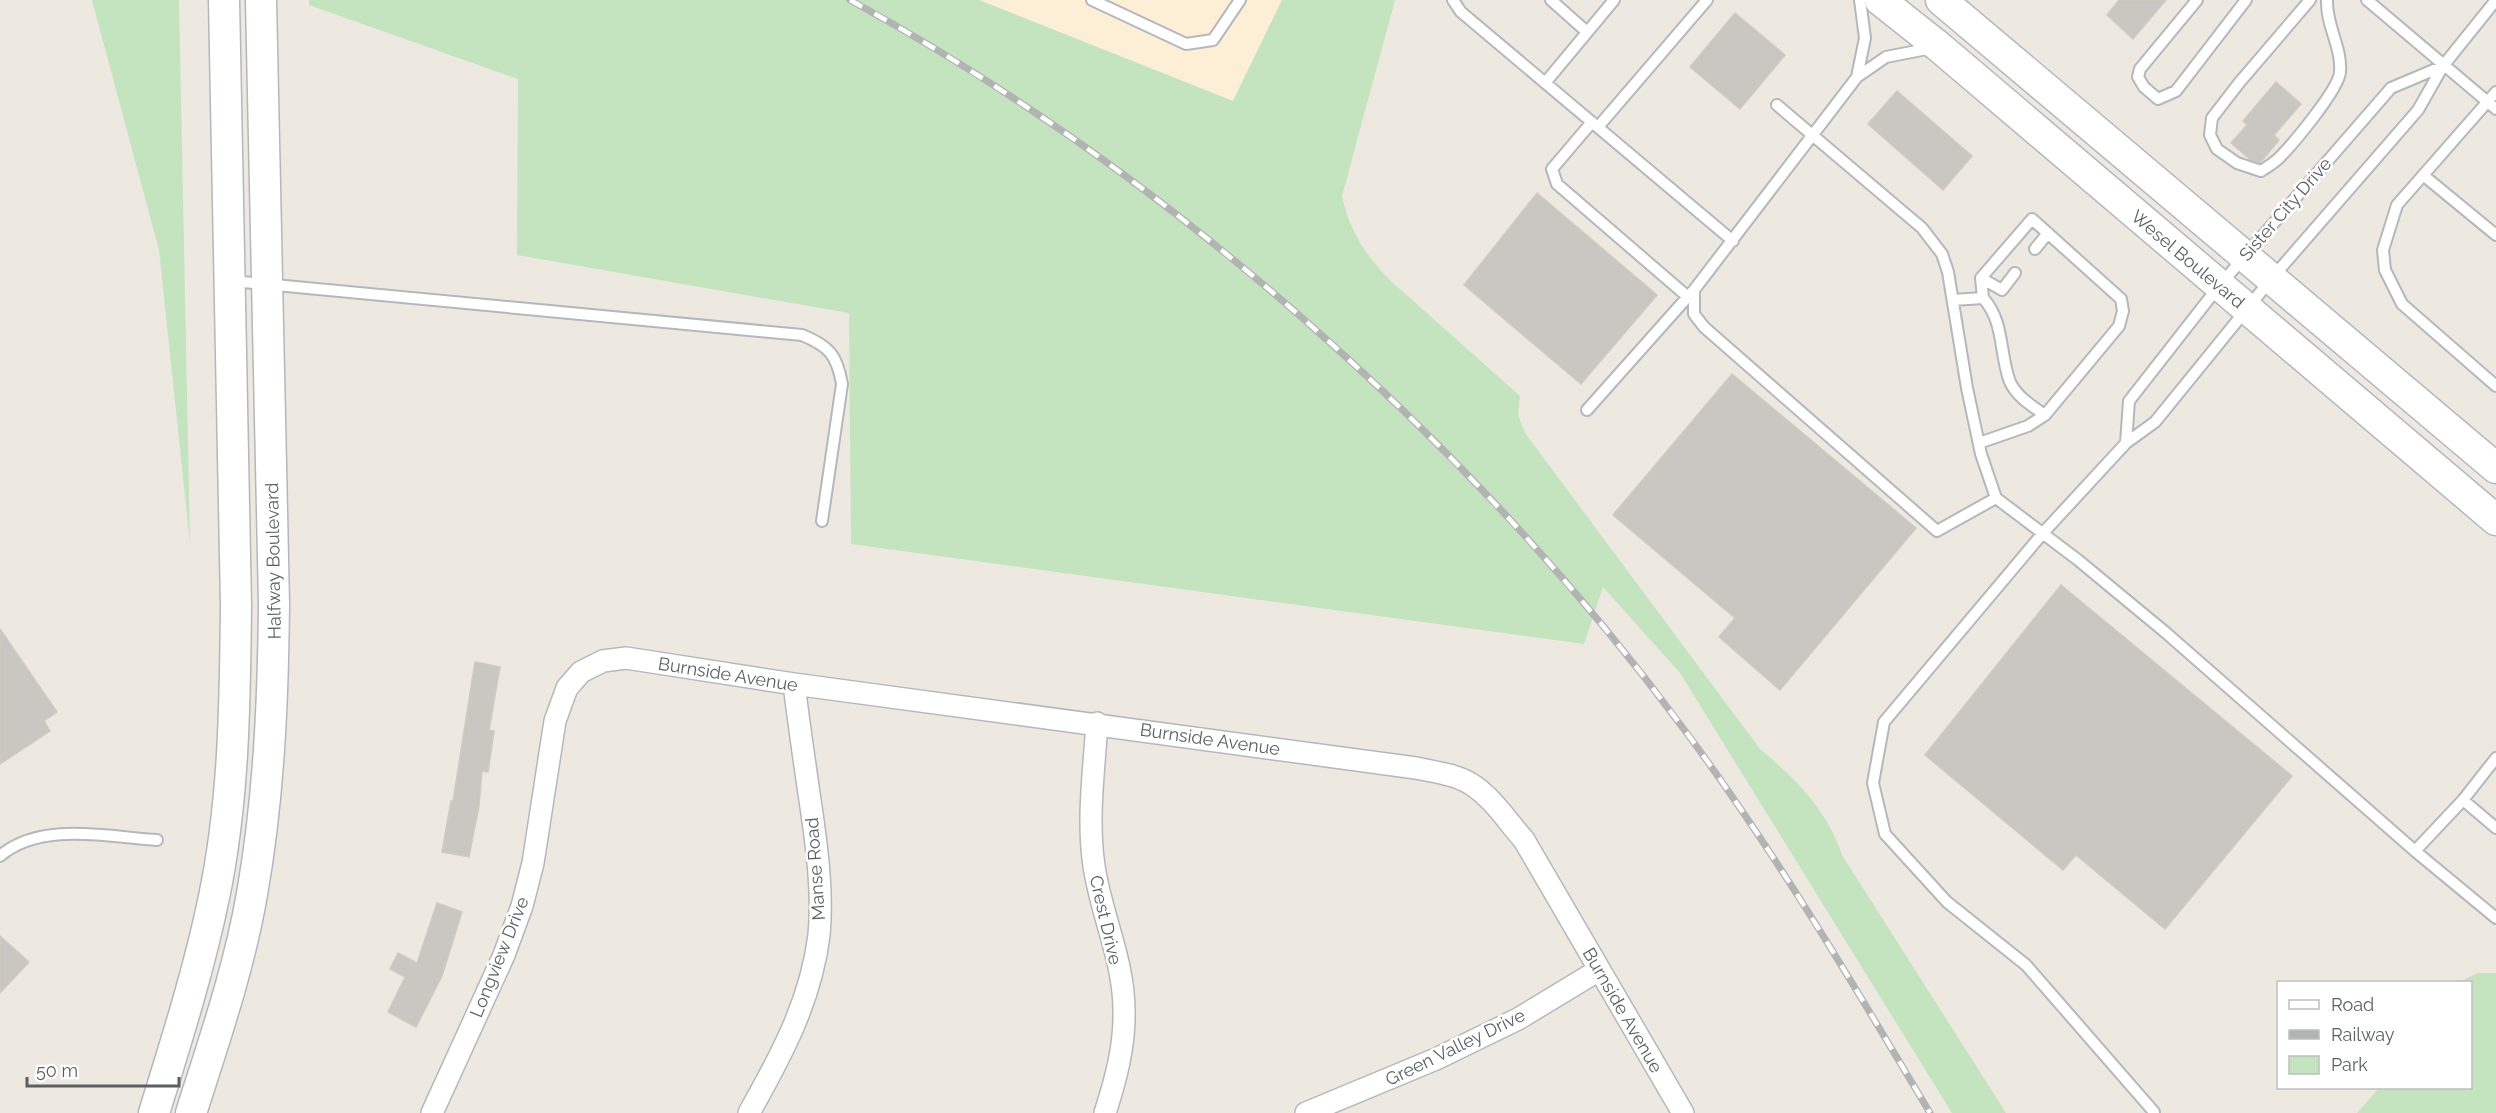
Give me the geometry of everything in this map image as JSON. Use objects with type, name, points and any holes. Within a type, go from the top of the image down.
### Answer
[{"type":"main road","name":"Halfway Boulevard","points":[[154,1113],[188,1005],[215,896],[228,803],[235,700],[236,606],[224,0]]},
{"type":"main road","name":"Halfway Boulevard","points":[[191,1113],[225,1010],[252,896],[265,805],[273,696],[274,615],[261,0]]},
{"type":"main road","name":"Wesel Boulevard","points":[[1880,0],[1938,46],[2496,520]]},
{"type":"main road","points":[[1941,0],[2496,468]]},
{"type":"street","name":"Burnside Avenue","points":[[567,688],[581,672],[596,664],[626,658],[794,684],[1097,723],[1416,768],[1449,775],[1472,784],[1524,840],[1683,1113]]},
{"type":"street","name":"Manse Road","points":[[749,1113],[786,1047],[808,987],[819,935],[819,886],[815,840],[794,684]]},
{"type":"street","name":"Longview Drive","points":[[432,1113],[504,955],[522,906],[533,863],[555,721],[567,688]]},
{"type":"street","name":"Crest Drive","points":[[1097,723],[1090,823],[1093,864],[1100,902],[1118,966],[1125,1008],[1123,1044],[1114,1086],[1104,1113]]},
{"type":"street","name":"Green Valley Drive","points":[[1306,1113],[1437,1059],[1518,1019],[1599,970]]},
{"type":"lane","points":[[1092,0],[1186,44],[1213,40],[1240,0]]},
{"type":"lane","points":[[1453,0],[1461,12],[1732,241]]},
{"type":"lane","points":[[1551,0],[1587,32]]},
{"type":"lane","points":[[1545,83],[1614,0]]},
{"type":"lane","points":[[1707,0],[1552,169],[1557,184],[1691,294],[1694,314],[1704,327],[1937,531],[1996,498]]},
{"type":"lane","points":[[1857,77],[1865,38],[1860,0]]},
{"type":"lane","points":[[2197,0],[2140,69],[2139,77],[2144,87],[2158,99],[2176,91],[2246,0]]},
{"type":"lane","points":[[2310,0],[2238,83],[2212,118],[2210,135],[2217,149],[2237,163],[2260,171],[2278,159],[2324,104],[2340,74],[2338,52],[2329,25],[2327,0]]},
{"type":"lane","points":[[2367,0],[2492,106]]},
{"type":"lane","name":"Sister City Drive","points":[[2154,1113],[2026,965],[1947,902],[1885,834],[1873,783],[1884,722],[2043,533],[2126,443],[2155,422],[2272,278],[2418,110],[2443,66],[2496,0]]},
{"type":"lane","points":[[1587,410],[1691,294],[1857,77],[1886,57],[1938,46]]},
{"type":"lane","name":"Sister City Drive","points":[[2126,443],[2129,401],[2219,286],[2391,88],[2443,66]]},
{"type":"lane","points":[[2496,92],[2492,106],[2423,175],[2397,205],[2383,250],[2385,270],[2402,304],[2496,386]]},
{"type":"lane","points":[[1777,105],[1931,238],[1942,254],[1953,300],[1967,388],[1979,443],[1996,498],[2165,632],[2415,851],[2496,918]]},
{"type":"lane","points":[[2423,175],[2496,235]]},
{"type":"lane","points":[[1979,443],[2028,426],[2045,415],[2119,326],[2123,311],[2121,299],[2032,219],[1981,278],[1983,297],[1994,312],[2010,382],[2020,397],[2045,415]]},
{"type":"lane","points":[[2035,249],[2048,233]]},
{"type":"lane","points":[[1981,278],[2002,290],[2015,273]]},
{"type":"lane","points":[[228,281],[802,335],[821,343],[834,356],[840,367],[842,384],[822,521]]},
{"type":"lane","points":[[1953,300],[1983,297]]},
{"type":"lane","points":[[2415,851],[2463,801],[2496,758]]},
{"type":"lane","points":[[2463,801],[2496,828]]},
{"type":"lane","points":[[0,856],[22,842],[42,836],[76,835],[157,840]]},
{"type":"shaded area","points":[[979,0],[1282,0],[1233,101]]},
{"type":"green space","points":[[92,0],[179,0],[190,543],[159,250]]},
{"type":"green space","points":[[309,0],[979,0],[1233,101],[1282,0],[1395,0],[1342,196],[1349,220],[1360,243],[1392,282],[1520,396],[1518,415],[1525,433],[1760,749],[1798,784],[1819,810],[1836,839],[1842,855],[2006,1113],[1952,1113],[1680,673],[1603,587],[1584,644],[851,544],[849,313],[517,255],[518,79],[309,5]]},
{"type":"green space","points":[[2477,973],[2496,973],[2496,1113],[2357,1113],[2378,1089],[2472,1089],[2472,981],[2462,981]]},
{"type":"building","points":[[2119,0],[2166,0],[2133,39],[2107,15]]},
{"type":"building","points":[[1735,13],[1785,55],[1740,109],[1690,67]]},
{"type":"building","points":[[2276,82],[2301,104],[2274,135],[2279,140],[2260,163],[2251,160],[2231,143],[2247,125],[2243,121]]},
{"type":"building","points":[[1897,91],[1972,156],[1943,190],[1868,124]]},
{"type":"building","points":[[1537,193],[1657,295],[1581,384],[1464,285]]},
{"type":"building","points":[[1732,374],[1916,528],[1780,690],[1719,637],[1735,618],[1613,515]]},
{"type":"building","points":[[2061,585],[2292,776],[2165,929],[2076,855],[2063,870],[1925,755]]},
{"type":"building","points":[[0,629],[57,712],[44,721],[50,731],[0,764]]},
{"type":"building","points":[[475,662],[500,667],[489,730],[494,731],[488,772],[482,771],[479,806],[469,857],[442,852],[451,801],[453,801]]},
{"type":"building","points":[[437,903],[462,912],[442,976],[416,1027],[388,1012],[405,977],[390,969],[398,953],[417,963]]},
{"type":"building","points":[[0,936],[29,962],[0,993]]},
{"type":"railway","points":[[850,0],[968,69],[1084,146],[1196,230],[1305,320],[1409,416],[1507,516],[1598,621],[1717,774],[1781,869],[1930,1113]]}]
